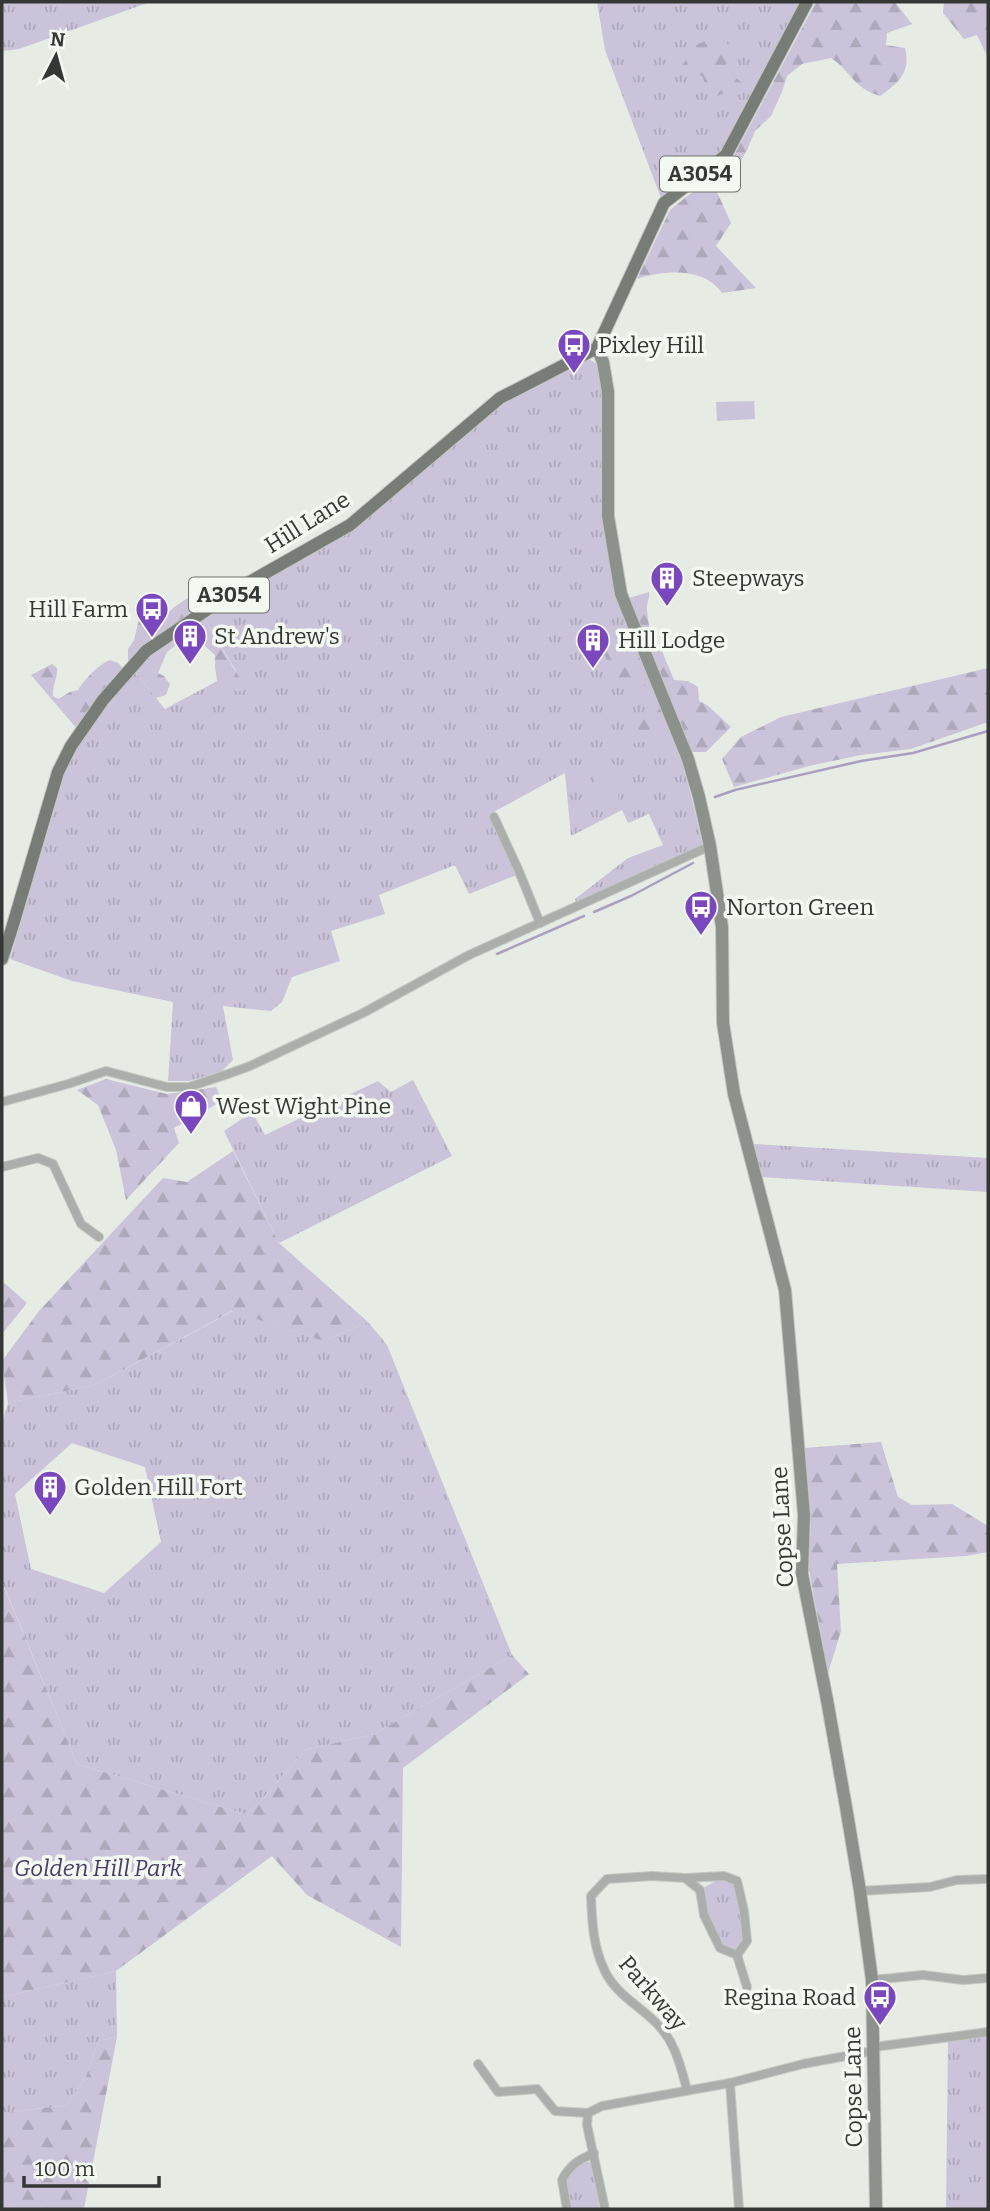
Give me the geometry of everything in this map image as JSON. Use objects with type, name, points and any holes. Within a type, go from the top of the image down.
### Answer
[{"type":"main road","name":"A3054","points":[[597,348],[664,203],[726,155],[807,2]]},
{"type":"main road","name":"Hill Lane","points":[[2,959],[58,772],[71,747],[103,700],[146,651],[239,588],[350,525],[500,398],[597,348]]},
{"type":"street","points":[[2,1102],[106,1071],[167,1087],[189,1087],[228,1074],[363,1013],[469,956],[710,846],[688,759],[621,594],[608,516],[608,392],[603,362],[597,348]]},
{"type":"street","points":[[494,817],[540,923]]},
{"type":"street","name":"Copse Lane","points":[[710,846],[722,927],[723,1023],[734,1094],[785,1290],[804,1515],[802,1574],[860,1891],[872,1980],[876,2209]]},
{"type":"street","points":[[2,1167],[38,1158],[53,1164],[81,1224],[99,1237]]},
{"type":"street","name":"Parkway","points":[[687,2090],[674,2046],[654,2020],[628,2000],[604,1972],[594,1941],[591,1896],[607,1879],[724,1876],[737,1881],[744,1910],[747,1941],[737,1955]]},
{"type":"street","points":[[685,1878],[700,1891],[704,1915],[720,1948],[737,1955],[747,1987]]},
{"type":"street","points":[[860,1891],[930,1887],[957,1880],[988,1879]]},
{"type":"street","points":[[872,1980],[923,1975],[963,1980],[988,1978]]},
{"type":"street","points":[[498,2092],[537,2089],[555,2111],[588,2113],[602,2106],[730,2083],[874,2049],[988,2032]]},
{"type":"street","points":[[478,2064],[498,2092],[496,2104]]},
{"type":"street","points":[[730,2083],[739,2209]]},
{"type":"street","points":[[588,2113],[587,2125],[605,2209]]},
{"type":"street","points":[[567,2209],[562,2180],[578,2160],[594,2153]]},
{"type":"green space","points":[[2,2],[150,2],[19,49],[2,51]]},
{"type":"green space","points":[[597,2],[803,2],[724,150],[661,198],[605,50]]},
{"type":"green space","points":[[816,2],[895,2],[912,24],[887,33],[886,45],[905,48],[906,64],[902,76],[880,96],[858,84],[831,58],[802,64],[787,76],[771,116],[755,131],[735,171],[717,192],[731,223],[716,246],[756,288],[722,293],[705,279],[683,273],[659,274],[637,279],[670,210],[731,161]]},
{"type":"green space","points":[[944,2],[988,2],[988,58],[977,35],[964,39],[943,13]]},
{"type":"green space","points":[[722,40],[731,47],[725,74],[744,84],[711,99],[702,76],[679,67],[685,62],[690,48],[705,41]]},
{"type":"green space","points":[[588,359],[599,365],[603,392],[617,596],[682,759],[704,849],[578,906],[575,899],[628,858],[663,845],[649,814],[628,823],[622,810],[571,836],[565,773],[490,814],[519,874],[469,894],[455,865],[379,895],[385,914],[331,931],[340,961],[292,977],[282,1002],[271,1011],[223,1006],[233,1060],[221,1072],[189,1081],[168,1081],[173,1002],[72,981],[10,959],[64,775],[78,747],[105,708],[135,672],[165,709],[236,671],[203,617],[241,592],[348,531],[504,401]]},
{"type":"green space","points":[[754,401],[755,419],[717,421],[716,402]]},
{"type":"green space","points":[[226,582],[237,585],[203,617],[246,689],[238,692],[217,681],[215,655],[191,634],[167,652],[158,673],[170,684],[166,695],[156,698],[128,663],[128,649],[134,640],[140,615],[144,611],[168,613],[195,594]]},
{"type":"green space","points":[[649,592],[649,642],[662,648],[674,680],[688,681],[698,687],[699,701],[731,727],[706,752],[692,752],[683,731],[632,744],[628,736],[626,726],[655,705],[643,684],[615,680],[600,647],[630,630],[619,601]]},
{"type":"green space","points":[[110,660],[125,670],[78,730],[31,675],[52,664],[57,668],[53,696],[58,699],[78,690],[92,673]]},
{"type":"green space","points":[[988,668],[988,722],[911,749],[861,755],[809,766],[734,787],[722,759],[741,737],[781,717]]},
{"type":"green space","points":[[616,764],[619,808],[597,809],[594,765]]},
{"type":"green space","points":[[106,1079],[167,1094],[216,1087],[222,1101],[174,1128],[179,1143],[126,1200],[116,1150],[98,1105],[77,1090]]},
{"type":"green space","points":[[413,1080],[452,1156],[279,1243],[224,1131],[252,1112],[265,1135],[378,1081],[391,1092]]},
{"type":"green space","points":[[754,1144],[988,1158],[988,1192],[762,1177]]},
{"type":"green space","points":[[233,1151],[279,1243],[368,1322],[323,1341],[232,1311],[95,1385],[8,1403],[2,1361],[39,1311],[163,1178],[187,1182]]},
{"type":"green space","points":[[2,1281],[27,1303],[2,1334]]},
{"type":"green space","points":[[233,1311],[323,1341],[368,1322],[387,1345],[512,1655],[374,1734],[305,1750],[248,1815],[77,1764],[2,1581],[2,1423],[8,1403],[95,1385]],"holes":[[[72,1443],[145,1467],[161,1542],[104,1593],[31,1569],[15,1494]]]},
{"type":"green space","points":[[881,1442],[898,1497],[912,1505],[952,1504],[988,1526],[988,1552],[966,1556],[837,1564],[841,1631],[828,1673],[809,1570],[811,1515],[805,1448]]},
{"type":"green space","name":"Golden Hill Park","points":[[2,1582],[77,1764],[248,1815],[305,1750],[374,1734],[512,1655],[529,1674],[403,1768],[401,1947],[307,1895],[272,1856],[116,1971],[2,1997]]},
{"type":"green space","points":[[724,1876],[737,1881],[747,1941],[737,1955],[720,1948],[704,1915],[700,1890]]},
{"type":"green space","points":[[116,1971],[117,2037],[98,2041],[86,2077],[67,2105],[2,2113],[2,1997]]},
{"type":"green space","points":[[988,2036],[988,2209],[946,2209],[948,2041]]},
{"type":"green space","points":[[117,2037],[84,2209],[2,2209],[2,2113],[67,2105],[86,2077],[98,2041]]},
{"type":"green space","points":[[584,2160],[591,2163],[600,2209],[571,2209],[565,2179],[567,2174]]},
{"type":"waterway","points":[[715,797],[861,761],[913,753],[988,731]]},
{"type":"waterway","points":[[594,912],[693,863]]},
{"type":"waterway","points":[[497,954],[584,916]]},
{"type":"place","name":"Pixley Hill","points":[[574,375]]},
{"type":"place","name":"Steepways","points":[[667,608]]},
{"type":"place","name":"Hill Farm","points":[[152,639]]},
{"type":"place","name":"St Andrew's","points":[[190,666]]},
{"type":"place","name":"Hill Lodge","points":[[593,670]]},
{"type":"place","name":"Norton Green","points":[[701,937]]},
{"type":"place","name":"West Wight Pine","points":[[191,1136]]},
{"type":"place","name":"Golden Hill Fort","points":[[50,1517]]},
{"type":"place","name":"Regina Road","points":[[880,2027]]}]
